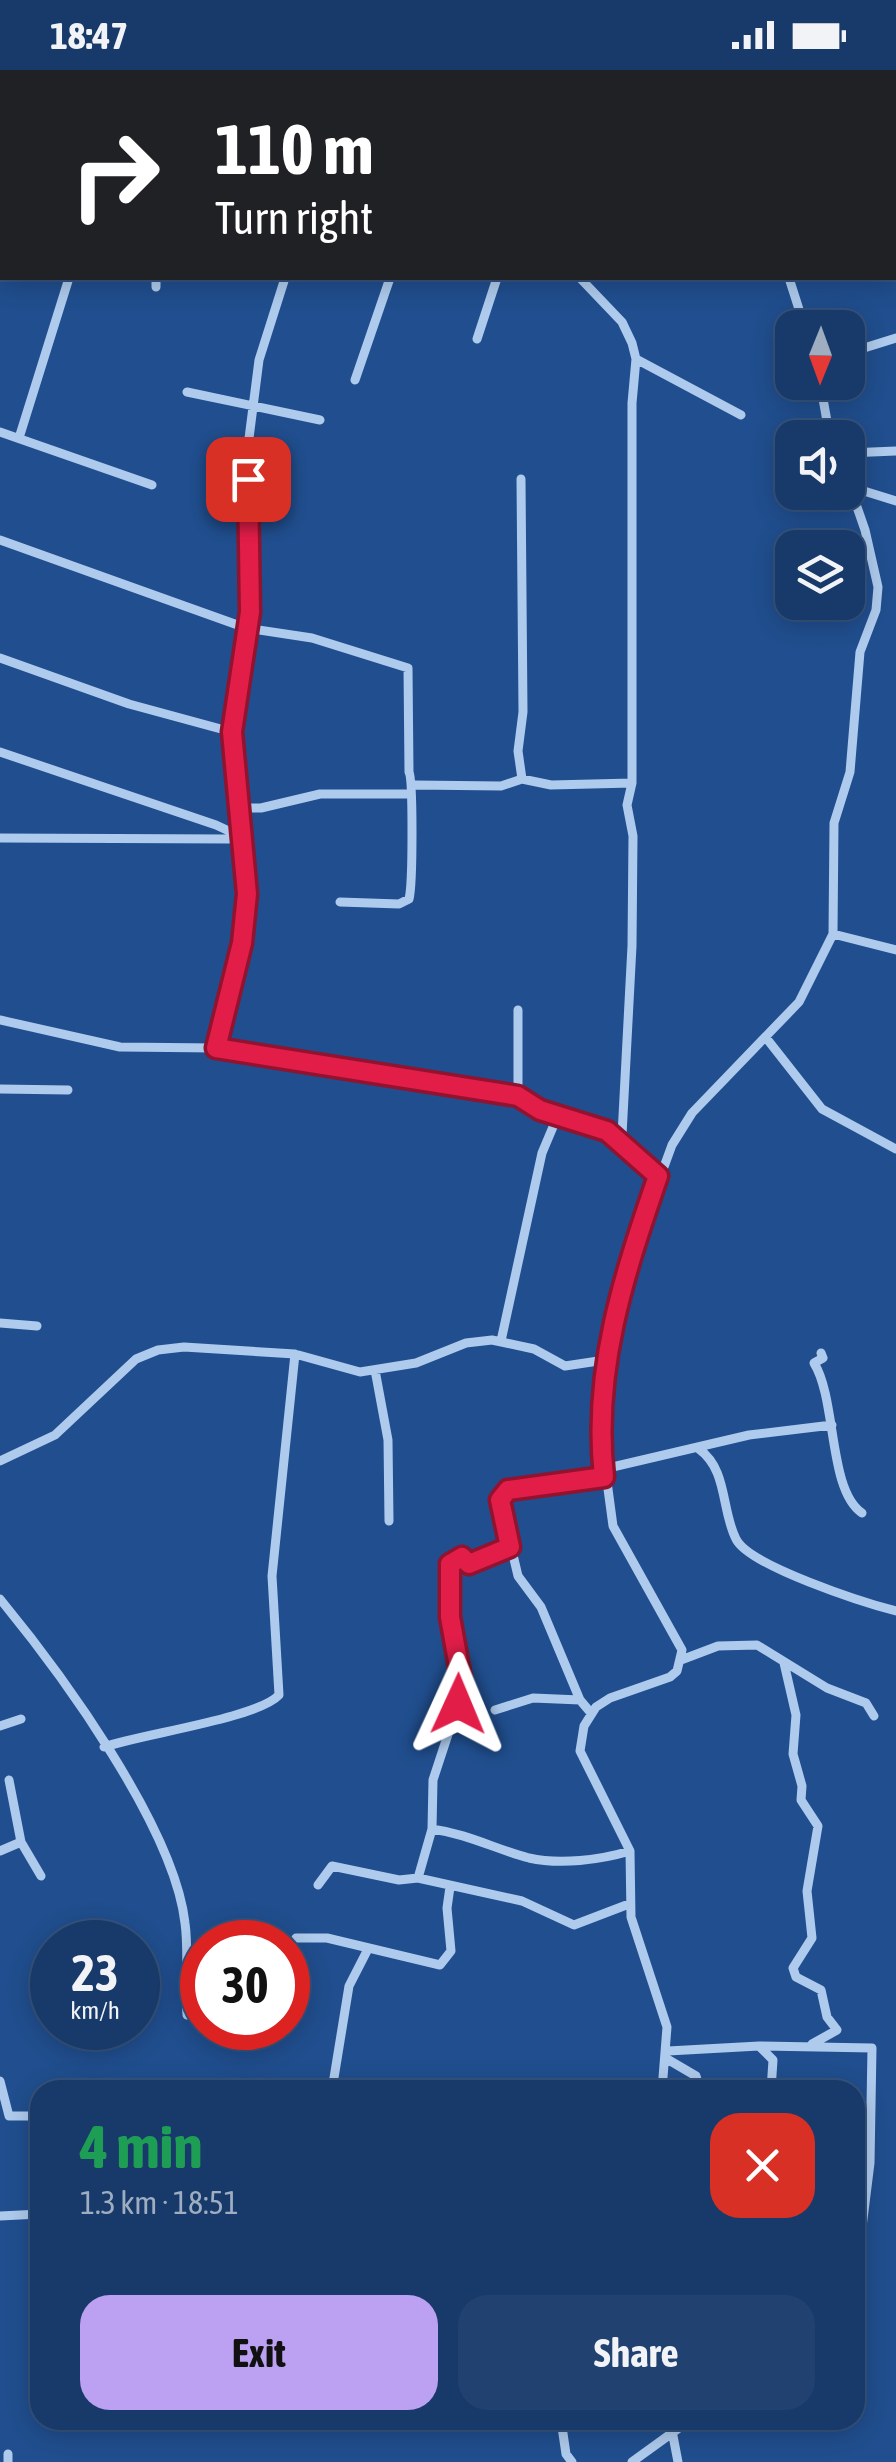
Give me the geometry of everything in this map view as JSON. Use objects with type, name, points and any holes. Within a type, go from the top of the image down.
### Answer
[{"type":"street","points":[[18,438],[67,280]]},
{"type":"street","points":[[216,1048],[242,943],[247,894],[232,732],[250,612],[246,516],[252,409],[260,360],[284,280]]},
{"type":"street","points":[[355,380],[389,280]]},
{"type":"street","points":[[477,339],[496,280]]},
{"type":"street","points":[[582,280],[622,322],[636,358],[632,392],[632,783],[627,805],[633,836],[632,946],[622,1135],[633,1154]]},
{"type":"street","points":[[790,280],[799,310]]},
{"type":"street","points":[[865,348],[896,338]]},
{"type":"street","points":[[636,358],[742,415]]},
{"type":"street","points":[[186,392],[252,409],[320,420]]},
{"type":"street","points":[[0,432],[152,485]]},
{"type":"street","points":[[865,452],[896,451]]},
{"type":"street","points":[[521,479],[522,780]]},
{"type":"street","points":[[865,489],[896,500]]},
{"type":"street","points":[[681,1660],[678,1642],[619,1542],[604,1473],[604,1360],[628,1265],[658,1176],[692,1113],[768,1039],[799,1002],[833,934],[834,823],[850,772],[860,652],[876,610],[878,588],[856,510]]},
{"type":"street","points":[[0,540],[119,586],[246,628],[312,638],[408,668],[409,772],[413,789],[409,899],[399,904],[340,902]]},
{"type":"street","points":[[0,658],[156,713],[232,732]]},
{"type":"street","points":[[0,752],[216,825],[231,832],[228,840]]},
{"type":"street","points":[[240,808],[260,808],[320,794],[501,786],[522,780],[551,785],[632,783]]},
{"type":"street","points":[[0,838],[242,839]]},
{"type":"street","points":[[833,934],[896,950]]},
{"type":"street","points":[[518,1010],[518,1096]]},
{"type":"street","points":[[0,1020],[104,1045],[216,1048],[518,1096],[558,1116],[607,1131],[658,1176]]},
{"type":"street","points":[[768,1039],[822,1110],[896,1149]]},
{"type":"street","points":[[0,1089],[68,1090]]},
{"type":"street","points":[[501,1341],[542,1154],[558,1116]]},
{"type":"street","points":[[0,1324],[37,1326]]},
{"type":"street","points":[[0,1461],[55,1434],[70,1420],[76,1400],[85,1406],[136,1359],[158,1350],[184,1347],[295,1354],[352,1372],[416,1363],[466,1344],[501,1341],[534,1349],[564,1366],[604,1360]]},
{"type":"street","points":[[821,1352],[823,1358],[814,1363],[826,1383],[846,1494],[862,1512]]},
{"type":"street","points":[[104,1747],[145,1734],[251,1712],[279,1695],[272,1576],[295,1354]]},
{"type":"street","points":[[376,1370],[388,1440],[389,1521]]},
{"type":"street","points":[[591,1713],[580,1700],[541,1608],[518,1576],[502,1494],[518,1487],[604,1473],[749,1435],[832,1426]]},
{"type":"street","points":[[699,1448],[717,1472],[739,1546],[837,1594],[896,1611]]},
{"type":"street","points":[[418,1878],[432,1830],[433,1780],[458,1704],[461,1678],[450,1617],[450,1564],[462,1557],[469,1564],[510,1547]]},
{"type":"street","points":[[0,1598],[104,1747],[140,1807],[173,1876],[185,1920]]},
{"type":"street","points":[[663,2080],[667,2055],[658,1994],[629,1904],[630,1851],[584,1764],[582,1735],[591,1713],[610,1698],[670,1677],[681,1660],[738,1642],[757,1645],[784,1664],[866,1704],[874,1716]]},
{"type":"street","points":[[784,1664],[796,1716],[793,1754],[802,1786],[801,1800],[818,1826],[807,1891],[812,1938],[795,1962],[794,1974],[820,1990],[827,2017],[837,2030],[810,2045]]},
{"type":"street","points":[[495,1710],[533,1698],[580,1700]]},
{"type":"street","points":[[0,1726],[21,1719]]},
{"type":"street","points":[[9,1780],[20,1842],[41,1876]]},
{"type":"street","points":[[432,1830],[470,1835],[536,1859],[595,1859],[630,1851]]},
{"type":"street","points":[[0,1851],[20,1842]]},
{"type":"street","points":[[318,1886],[332,1866],[400,1880],[418,1878],[522,1901],[574,1924],[629,1904]]},
{"type":"street","points":[[310,1937],[354,1944],[364,1953],[440,1965],[451,1951],[447,1908],[450,1887]]},
{"type":"street","points":[[334,2080],[349,1986],[364,1953]]},
{"type":"street","points":[[760,2046],[772,2060],[771,2080]]},
{"type":"street","points":[[667,2055],[760,2046],[867,2046],[874,2053],[865,2202]]},
{"type":"street","points":[[667,2055],[697,2080]]},
{"type":"street","points":[[0,2081],[4,2116],[30,2116]]},
{"type":"street","points":[[0,2216],[30,2214]]},
{"type":"street","points":[[562,2430],[566,2454],[572,2462]]},
{"type":"street","points":[[632,2462],[653,2450],[667,2430]]},
{"type":"street","points":[[672,2430],[678,2462]]},
{"type":"route","points":[[248,479],[250,612],[232,732],[247,894],[242,943],[216,1048],[304,1066],[452,1083],[518,1096],[540,1110],[607,1131],[658,1176],[628,1265],[604,1360],[604,1477],[508,1490],[500,1500],[510,1547],[469,1564],[462,1557],[450,1564],[450,1617],[461,1678],[458,1704]]}]
